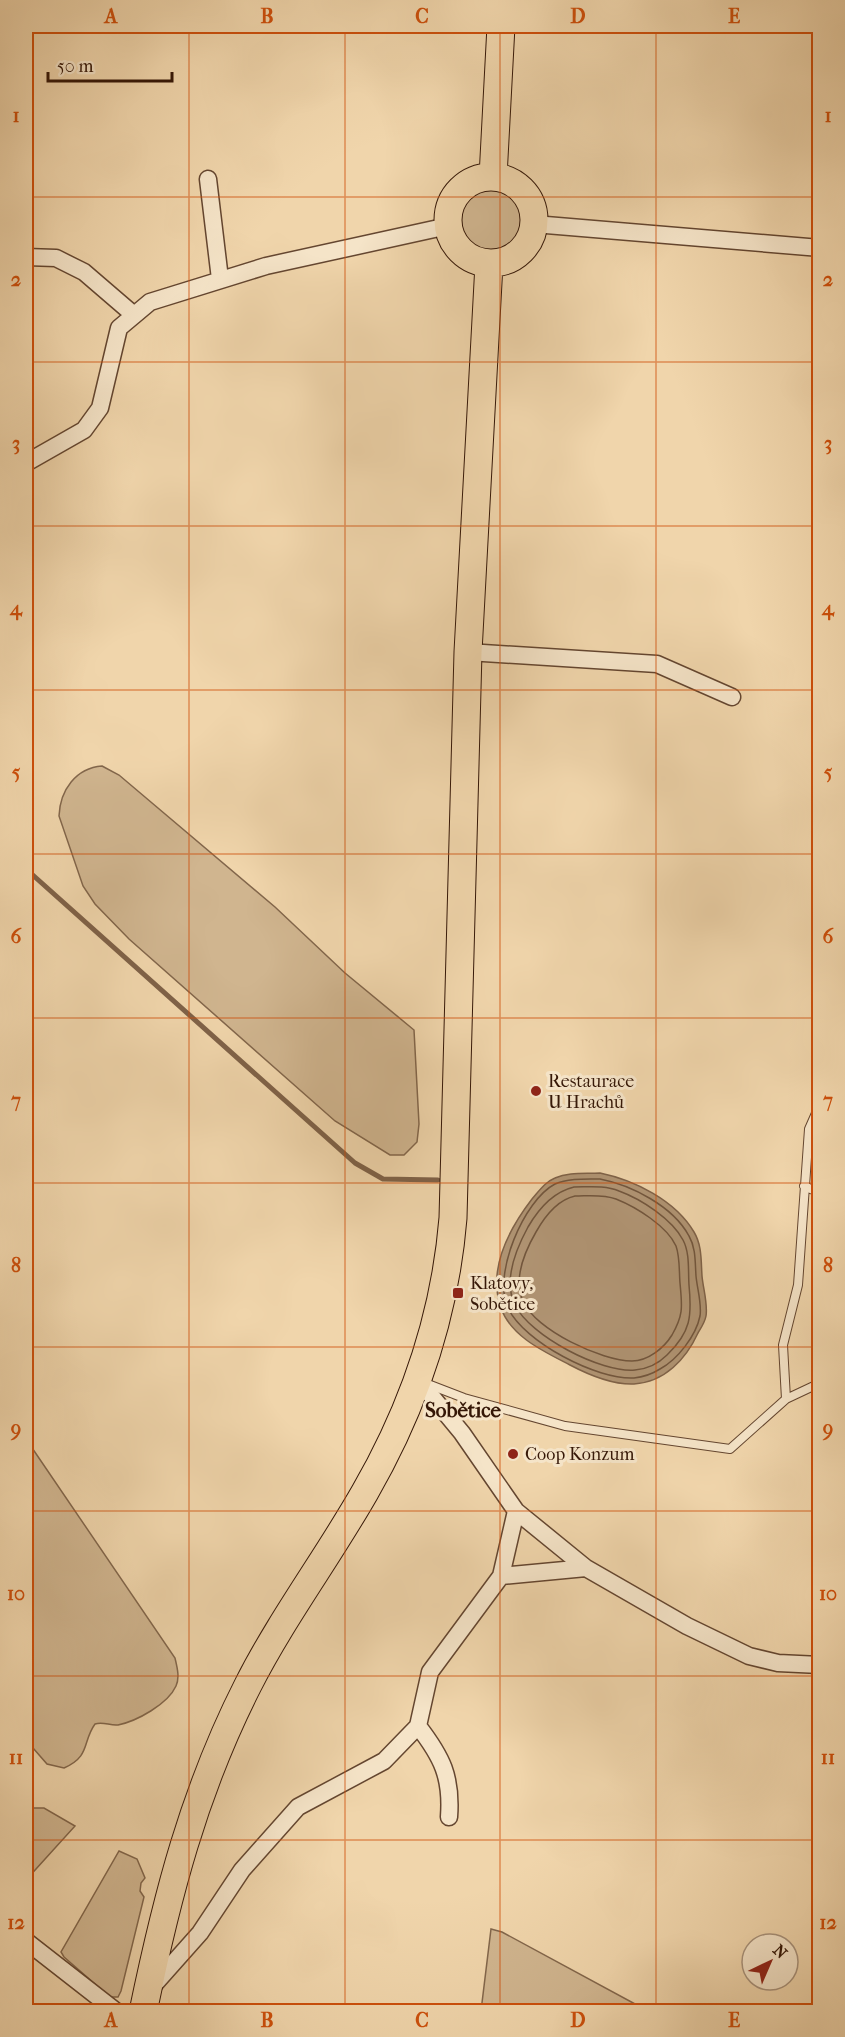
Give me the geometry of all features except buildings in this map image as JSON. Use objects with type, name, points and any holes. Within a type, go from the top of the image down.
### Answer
[{"type":"main road","points":[[493,177],[501,26]]},
{"type":"main road","points":[[493,177],[504,179],[521,189],[531,205],[534,224],[529,242],[516,256],[489,264],[472,259],[458,249],[448,226],[450,206],[460,190],[476,180],[493,177]]},
{"type":"main road","points":[[145,2002],[177,1861],[217,1750],[275,1634],[365,1492],[397,1432],[419,1381],[445,1282],[453,1218],[468,652],[489,264]]},
{"type":"street","points":[[208,179],[220,279]]},
{"type":"street","points":[[534,224],[819,248]]},
{"type":"street","points":[[26,464],[84,430],[90,423],[100,408],[119,328],[150,302],[220,279],[380,239],[448,226]]},
{"type":"street","points":[[26,257],[56,258],[84,272],[134,315]]},
{"type":"street","points":[[468,652],[657,664],[732,697]]},
{"type":"street","points":[[419,1381],[462,1433],[516,1511],[586,1568],[687,1626],[749,1656],[778,1663],[819,1665]]},
{"type":"street","points":[[145,2002],[200,1933],[242,1870],[298,1807],[384,1761],[418,1726],[430,1672],[501,1576],[516,1511]]},
{"type":"street","points":[[501,1576],[586,1568]]},
{"type":"street","points":[[418,1726],[444,1767],[451,1789],[450,1816]]},
{"type":"street","points":[[26,1941],[117,2012]]},
{"type":"lane","points":[[786,1399],[783,1345],[798,1285],[808,1129],[819,1104]]},
{"type":"lane","points":[[804,1186],[819,1192]]},
{"type":"lane","points":[[419,1381],[464,1398],[565,1426],[730,1449],[786,1399],[819,1383]]},
{"type":"shaded area","points":[[491,186],[504,189],[515,196],[522,207],[525,220],[522,233],[515,244],[504,251],[491,254],[478,251],[467,244],[460,233],[457,220],[460,207],[467,196],[478,189]]},
{"type":"shaded area","points":[[102,766],[119,775],[275,907],[345,973],[414,1030],[419,1124],[417,1142],[404,1155],[390,1155],[335,1121],[129,939],[95,904],[83,886],[59,816],[62,798],[71,782],[84,771]]},
{"type":"shaded area","points":[[26,1439],[175,1658],[178,1672],[177,1683],[172,1693],[151,1711],[118,1725],[95,1724],[82,1754],[64,1768],[47,1764],[26,1740]]},
{"type":"shaded area","points":[[26,1808],[44,1808],[75,1826],[26,1880]]},
{"type":"shaded area","points":[[119,1851],[137,1859],[145,1878],[141,1883],[140,1891],[144,1897],[121,1991],[118,1997],[110,1997],[61,1952]]},
{"type":"shaded area","points":[[491,1929],[502,1932],[648,2011],[481,2011]]},
{"type":"water","points":[[600,1173],[640,1186],[665,1201],[686,1221],[697,1237],[700,1248],[706,1306],[705,1320],[681,1360],[665,1374],[645,1382],[626,1384],[601,1379],[540,1349],[512,1327],[501,1308],[497,1293],[499,1264],[508,1236],[523,1211],[542,1187],[560,1176]]},
{"type":"waterway","points":[[26,869],[355,1163],[383,1179],[438,1180]]},
{"type":"place","name":"Restaurace U Hrachů","points":[[536,1091]]},
{"type":"place","name":"Klatovy, Sobětice","points":[[458,1293]]},
{"type":"place","name":"Coop Konzum","points":[[513,1454]]},
{"type":"district","name":"Sobětice","points":[[463,1410]]}]
